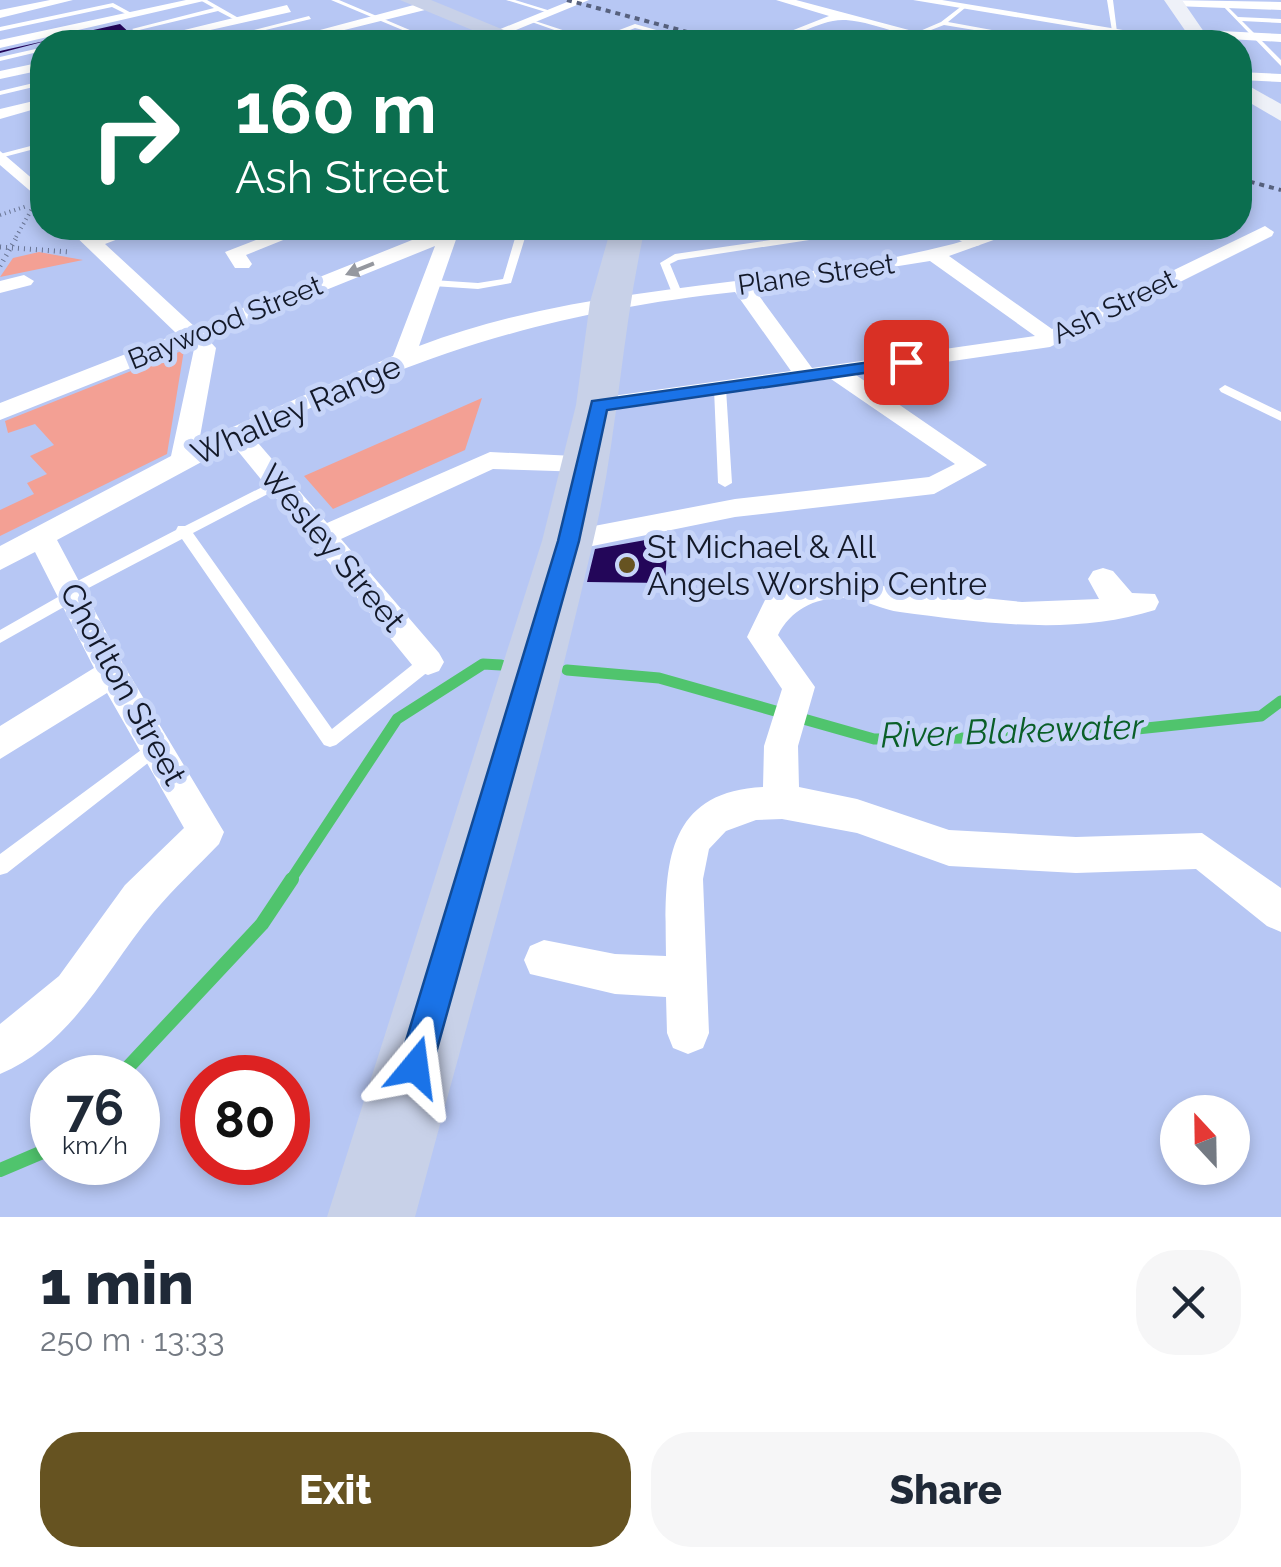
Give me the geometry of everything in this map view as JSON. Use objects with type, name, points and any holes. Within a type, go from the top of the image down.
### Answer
[{"type":"highway","points":[[418,3],[493,30]]},
{"type":"highway","points":[[371,1217],[568,541],[592,434],[608,302],[625,240]]},
{"type":"street","points":[[0,14],[67,0]]},
{"type":"street","points":[[125,17],[147,0]]},
{"type":"street","points":[[65,30],[202,0]]},
{"type":"street","points":[[269,0],[335,29]]},
{"type":"street","points":[[504,30],[583,0]]},
{"type":"street","points":[[782,0],[900,30]]},
{"type":"street","points":[[919,0],[1079,19],[1112,30]]},
{"type":"street","points":[[1186,30],[1174,1],[1281,6]]},
{"type":"street","points":[[331,30],[418,3]]},
{"type":"street","points":[[867,22],[890,7]]},
{"type":"street","points":[[195,30],[287,9]]},
{"type":"street","points":[[802,30],[842,15]]},
{"type":"street","points":[[1253,37],[1281,38]]},
{"type":"street","points":[[0,44],[30,38]]},
{"type":"street","points":[[0,76],[30,62]]},
{"type":"street","points":[[1252,77],[1281,78]]},
{"type":"street","points":[[1252,95],[1281,114]]},
{"type":"street","points":[[0,114],[30,106]]},
{"type":"street","points":[[0,156],[30,186]]},
{"type":"street","name":"Ash Street","points":[[323,536],[490,460],[592,434],[720,389],[1051,338],[1273,235]]},
{"type":"street","points":[[242,264],[235,252],[270,240]]},
{"type":"street","name":"Baywood Street","points":[[0,412],[426,240]]},
{"type":"street","points":[[402,363],[448,240]]},
{"type":"street","name":"Plane Street","points":[[608,302],[938,258],[988,240]]},
{"type":"street","points":[[85,241],[205,348],[183,460]]},
{"type":"street","points":[[938,258],[1051,338]]},
{"type":"street","points":[[0,286],[24,282]]},
{"type":"street","points":[[740,284],[807,377]]},
{"type":"street","name":"Whalley Range","points":[[0,559],[183,460],[402,363],[503,329],[608,302]]},
{"type":"street","points":[[568,541],[736,508],[934,485],[974,465],[837,373]]},
{"type":"street","name":"Wesley Street","points":[[237,434],[428,662]]},
{"type":"street","name":"Chorlton Street","points":[[0,1052],[74,991],[140,899],[206,832],[112,673],[41,536]]},
{"type":"street","points":[[781,801],[781,746],[798,687],[762,637],[776,608],[796,596],[847,587],[895,600],[1022,614],[1134,604],[1103,579]]},
{"type":"street","points":[[0,744],[112,673]]},
{"type":"street","points":[[688,1032],[684,879],[696,836],[710,821],[728,812],[781,801],[833,809],[944,848],[1099,858],[1202,851],[1281,912]]},
{"type":"street","points":[[544,960],[615,974],[686,978]]},
{"type":"lane","points":[[202,0],[238,20]]},
{"type":"lane","points":[[334,0],[405,30]]},
{"type":"lane","points":[[509,0],[551,12]]},
{"type":"lane","points":[[1110,0],[1115,30]]},
{"type":"lane","points":[[1222,4],[1246,30]]},
{"type":"lane","points":[[926,30],[943,23],[962,7]]},
{"type":"lane","points":[[0,29],[219,9]]},
{"type":"lane","points":[[125,17],[137,30]]},
{"type":"lane","points":[[260,30],[310,18]]},
{"type":"lane","points":[[531,20],[559,30]]},
{"type":"lane","points":[[1237,20],[1281,21]]},
{"type":"lane","points":[[943,23],[984,30]]},
{"type":"lane","points":[[624,30],[635,26],[650,30]]},
{"type":"lane","points":[[1253,37],[1278,59]]},
{"type":"lane","points":[[24,39],[30,45]]},
{"type":"lane","points":[[0,60],[30,57]]},
{"type":"lane","points":[[0,93],[30,86]]},
{"type":"lane","points":[[0,156],[30,148]]},
{"type":"lane","points":[[433,283],[478,286],[508,281],[520,240]]},
{"type":"lane","points":[[677,292],[665,263],[675,257],[788,240]]},
{"type":"lane","points":[[965,240],[975,245]]},
{"type":"lane","points":[[720,389],[725,484]]},
{"type":"lane","points":[[1224,389],[1281,416]]},
{"type":"lane","points":[[0,637],[183,530],[278,483]]},
{"type":"lane","points":[[183,530],[330,740],[428,662]]},
{"type":"lane","points":[[0,866],[157,746]]},
{"type":"path","points":[[0,267],[30,211]]},
{"type":"path","points":[[0,247],[85,241]]},
{"type":"shaded area","points":[[39,252],[83,260],[0,277],[13,258]]},
{"type":"shaded area","points":[[184,350],[167,454],[0,536],[0,510],[34,494],[27,483],[47,474],[30,456],[54,445],[35,424],[8,433],[5,421]]},
{"type":"shaded area","points":[[482,398],[465,450],[333,509],[304,476]]},
{"type":"building","points":[[120,24],[126,30],[93,30]]},
{"type":"building","name":"St Michael & All Angels Worship Centre","points":[[668,536],[665,583],[587,582],[595,549]]},
{"type":"waterway","name":"River Blakewater","points":[[290,881],[397,719],[483,664],[501,665]]},
{"type":"waterway","name":"River Blakewater","points":[[567,670],[659,678],[874,739],[1061,737],[1261,716],[1281,701]]},
{"type":"waterway","name":"River Blakewater","points":[[140,1055],[262,924],[292,879]]},
{"type":"waterway","name":"River Blakewater","points":[[0,1170],[30,1157]]},
{"type":"railway","points":[[567,0],[680,30]]},
{"type":"railway","points":[[1252,182],[1281,190]]},
{"type":"place","name":"St Michael & All Angels Worship Centre","points":[[627,565]]},
{"type":"route","points":[[415,1067],[568,541],[598,405],[906,362]]}]
